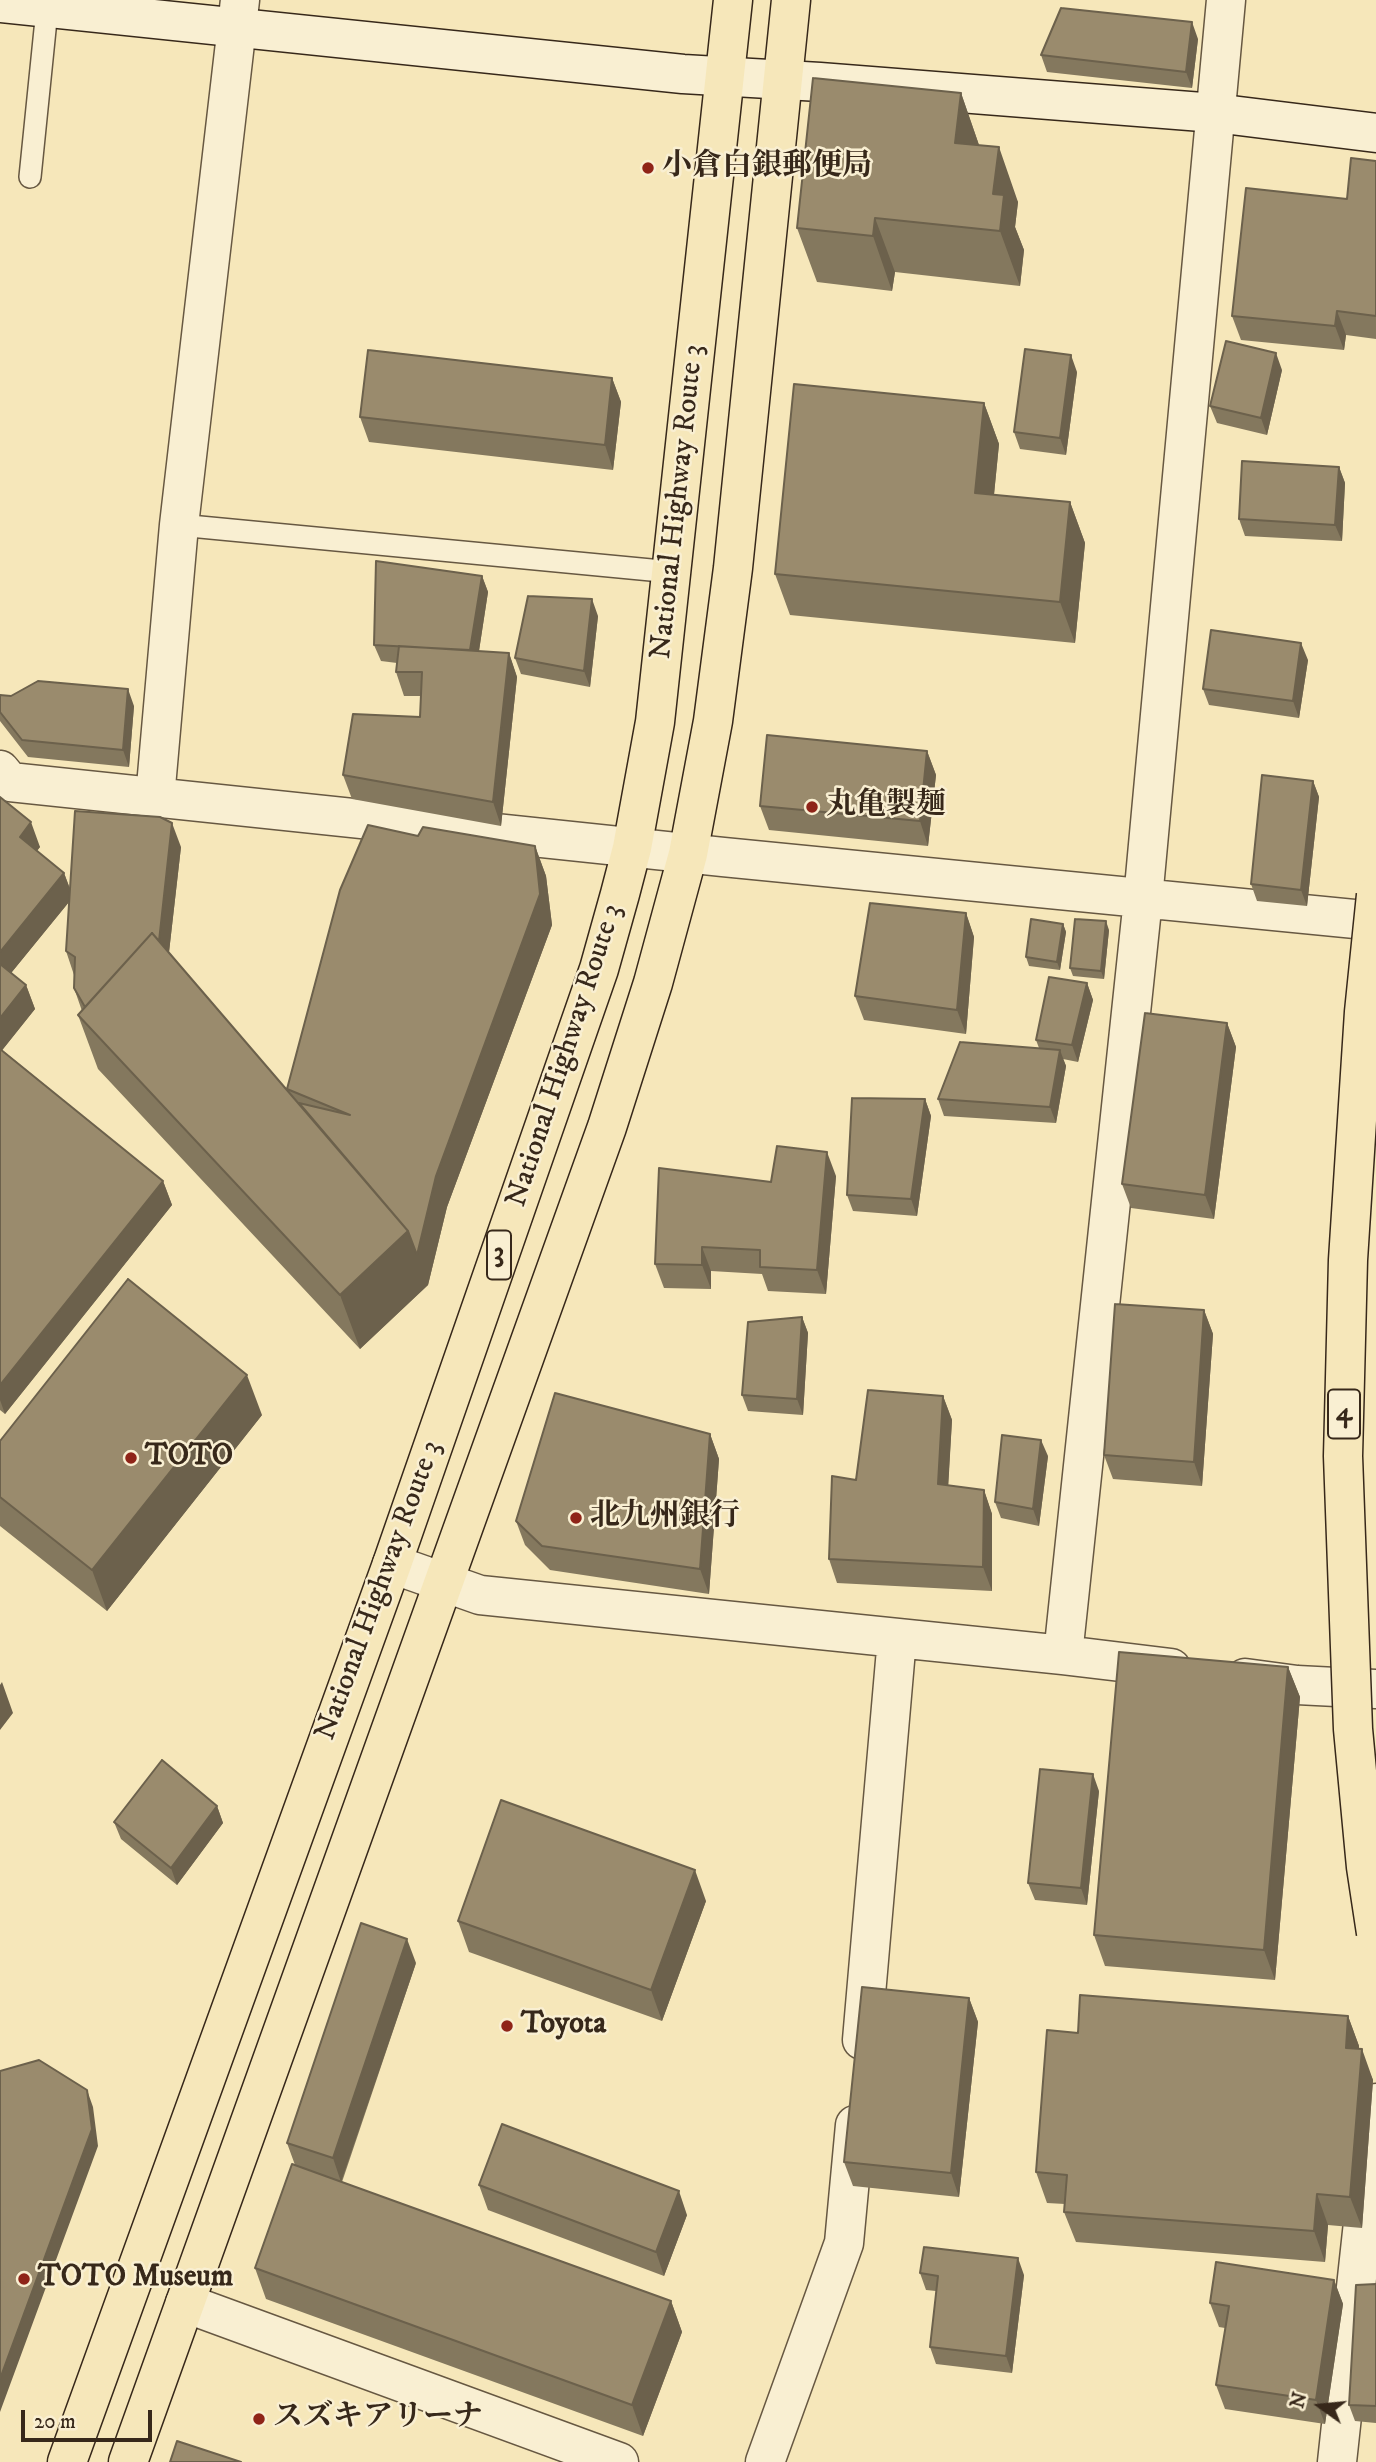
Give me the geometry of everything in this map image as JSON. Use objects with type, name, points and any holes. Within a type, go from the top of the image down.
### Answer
[{"type":"highway","name":"National Highway Route 3","points":[[67,2462],[392,1564],[599,969],[632,848],[655,722],[733,0]]},
{"type":"highway","name":"National Highway Route 3","points":[[128,2462],[607,1127],[653,983],[688,854],[713,721],[733,568],[791,0]]},
{"type":"highway","name":"4","points":[[1376,895],[1364,1012],[1348,1260],[1343,1456],[1353,1729],[1366,1867],[1376,1933]]},
{"type":"street","points":[[1063,1654],[1143,899],[1226,0]]},
{"type":"street","points":[[0,3],[238,14],[683,74],[1215,113],[1376,133]]},
{"type":"street","points":[[155,798],[179,525],[238,14]]},
{"type":"street","points":[[0,770],[10,782],[155,798],[688,854],[1376,921]]},
{"type":"street","points":[[392,1564],[480,1595],[1063,1654],[1297,1685],[1376,1689]]},
{"type":"street","points":[[765,2462],[844,2243],[897,1638]]},
{"type":"street","points":[[1337,2462],[1376,2103]]},
{"type":"street","points":[[185,2303],[620,2462]]},
{"type":"lane","points":[[30,177],[47,4]]},
{"type":"lane","points":[[179,525],[672,572]]},
{"type":"building","points":[[1061,8],[1192,22],[1186,72],[1041,55]]},
{"type":"building","points":[[813,78],[961,93],[955,143],[999,147],[993,194],[1004,195],[1000,231],[875,218],[873,236],[797,228]]},
{"type":"building","points":[[1351,158],[1376,161],[1376,316],[1337,311],[1335,326],[1232,316],[1246,188],[1347,199]]},
{"type":"building","points":[[1226,341],[1276,353],[1261,418],[1210,406]]},
{"type":"building","points":[[1025,349],[1071,355],[1060,438],[1014,432]]},
{"type":"building","points":[[368,350],[612,378],[605,445],[360,417]]},
{"type":"building","points":[[794,384],[984,403],[975,493],[1070,502],[1060,602],[775,574]]},
{"type":"building","points":[[1242,461],[1339,467],[1335,525],[1239,519]]},
{"type":"building","points":[[376,561],[482,576],[470,650],[374,645]]},
{"type":"building","points":[[528,596],[592,599],[584,671],[515,658]]},
{"type":"building","points":[[1211,630],[1301,643],[1293,701],[1203,689]]},
{"type":"building","points":[[399,646],[509,653],[493,802],[343,775],[353,714],[420,717],[422,672],[396,672]]},
{"type":"building","points":[[38,681],[128,689],[123,750],[22,740],[0,712],[0,695],[11,696]]},
{"type":"building","points":[[767,735],[927,751],[920,821],[760,806]]},
{"type":"building","points":[[1262,775],[1313,781],[1301,890],[1251,884]]},
{"type":"building","points":[[0,797],[31,822],[20,837],[64,873],[0,952]]},
{"type":"building","points":[[75,811],[160,817],[172,823],[159,941],[152,933],[85,1007],[74,988],[75,957],[66,951]]},
{"type":"building","points":[[368,825],[418,836],[423,827],[535,846],[540,894],[436,1176],[417,1255],[408,1231],[299,1103],[350,1115],[287,1089],[340,890]]},
{"type":"building","points":[[870,903],[966,913],[957,1010],[855,996]]},
{"type":"building","points":[[1031,919],[1063,924],[1057,962],[1026,957]]},
{"type":"building","points":[[1075,919],[1106,921],[1101,971],[1070,968]]},
{"type":"building","points":[[152,933],[408,1231],[340,1295],[78,1015]]},
{"type":"building","points":[[0,964],[26,985],[0,1018]]},
{"type":"building","points":[[1049,977],[1087,983],[1072,1045],[1036,1040]]},
{"type":"building","points":[[1145,1013],[1227,1023],[1205,1195],[1122,1184]]},
{"type":"building","points":[[960,1042],[1060,1050],[1050,1107],[938,1099]]},
{"type":"building","points":[[0,1049],[163,1181],[0,1385]]},
{"type":"building","points":[[852,1098],[925,1099],[911,1199],[847,1195]]},
{"type":"building","points":[[777,1146],[827,1152],[817,1270],[760,1267],[760,1250],[702,1247],[702,1265],[655,1264],[659,1168],[771,1182]]},
{"type":"building","name":"TOTO","points":[[128,1279],[247,1375],[92,1570],[0,1497],[0,1441]]},
{"type":"building","points":[[1115,1304],[1204,1310],[1194,1462],[1104,1455]]},
{"type":"building","points":[[802,1317],[797,1399],[742,1395],[748,1322]]},
{"type":"building","points":[[868,1390],[943,1396],[938,1484],[984,1490],[983,1567],[829,1559],[832,1476],[856,1480]]},
{"type":"building","points":[[555,1393],[710,1434],[700,1569],[542,1546],[516,1521]]},
{"type":"building","points":[[1002,1435],[1041,1440],[1033,1509],[995,1502]]},
{"type":"building","points":[[1119,1652],[1288,1667],[1264,1950],[1094,1935]]},
{"type":"building","points":[[162,1760],[217,1806],[171,1868],[114,1822]]},
{"type":"building","points":[[1040,1769],[1093,1774],[1081,1888],[1028,1883]]},
{"type":"building","points":[[501,1800],[695,1870],[651,1990],[458,1921]]},
{"type":"building","points":[[361,1923],[407,1939],[333,2158],[287,2143]]},
{"type":"building","points":[[862,1987],[969,1998],[951,2173],[844,2162]]},
{"type":"building","points":[[1080,1995],[1348,2016],[1346,2048],[1362,2049],[1350,2197],[1317,2194],[1314,2231],[1064,2212],[1067,2175],[1036,2172],[1047,2030],[1078,2033]]},
{"type":"building","name":"TOTO Museum","points":[[39,2060],[87,2090],[92,2129],[0,2379],[0,2071]]},
{"type":"building","points":[[502,2124],[679,2191],[656,2252],[479,2185]]},
{"type":"building","points":[[292,2164],[671,2301],[632,2405],[255,2268]]},
{"type":"building","points":[[924,2247],[1018,2258],[1006,2356],[930,2347],[938,2276],[920,2273]]},
{"type":"building","points":[[1216,2262],[1334,2280],[1316,2400],[1216,2385],[1229,2306],[1210,2303]]},
{"type":"building","points":[[1376,2284],[1376,2406],[1349,2405],[1356,2285]]},
{"type":"building","points":[[177,2441],[241,2462],[170,2462]]},
{"type":"place","name":"小倉白銀郵便局","points":[[648,168]]},
{"type":"place","name":"丸亀製麺","points":[[812,807]]},
{"type":"place","name":"TOTO","points":[[131,1458]]},
{"type":"place","name":"北九州銀行","points":[[576,1518]]},
{"type":"place","name":"Toyota","points":[[507,2026]]},
{"type":"place","name":"TOTO Museum","points":[[24,2279]]},
{"type":"place","name":"スズキアリーナ","points":[[259,2419]]}]
